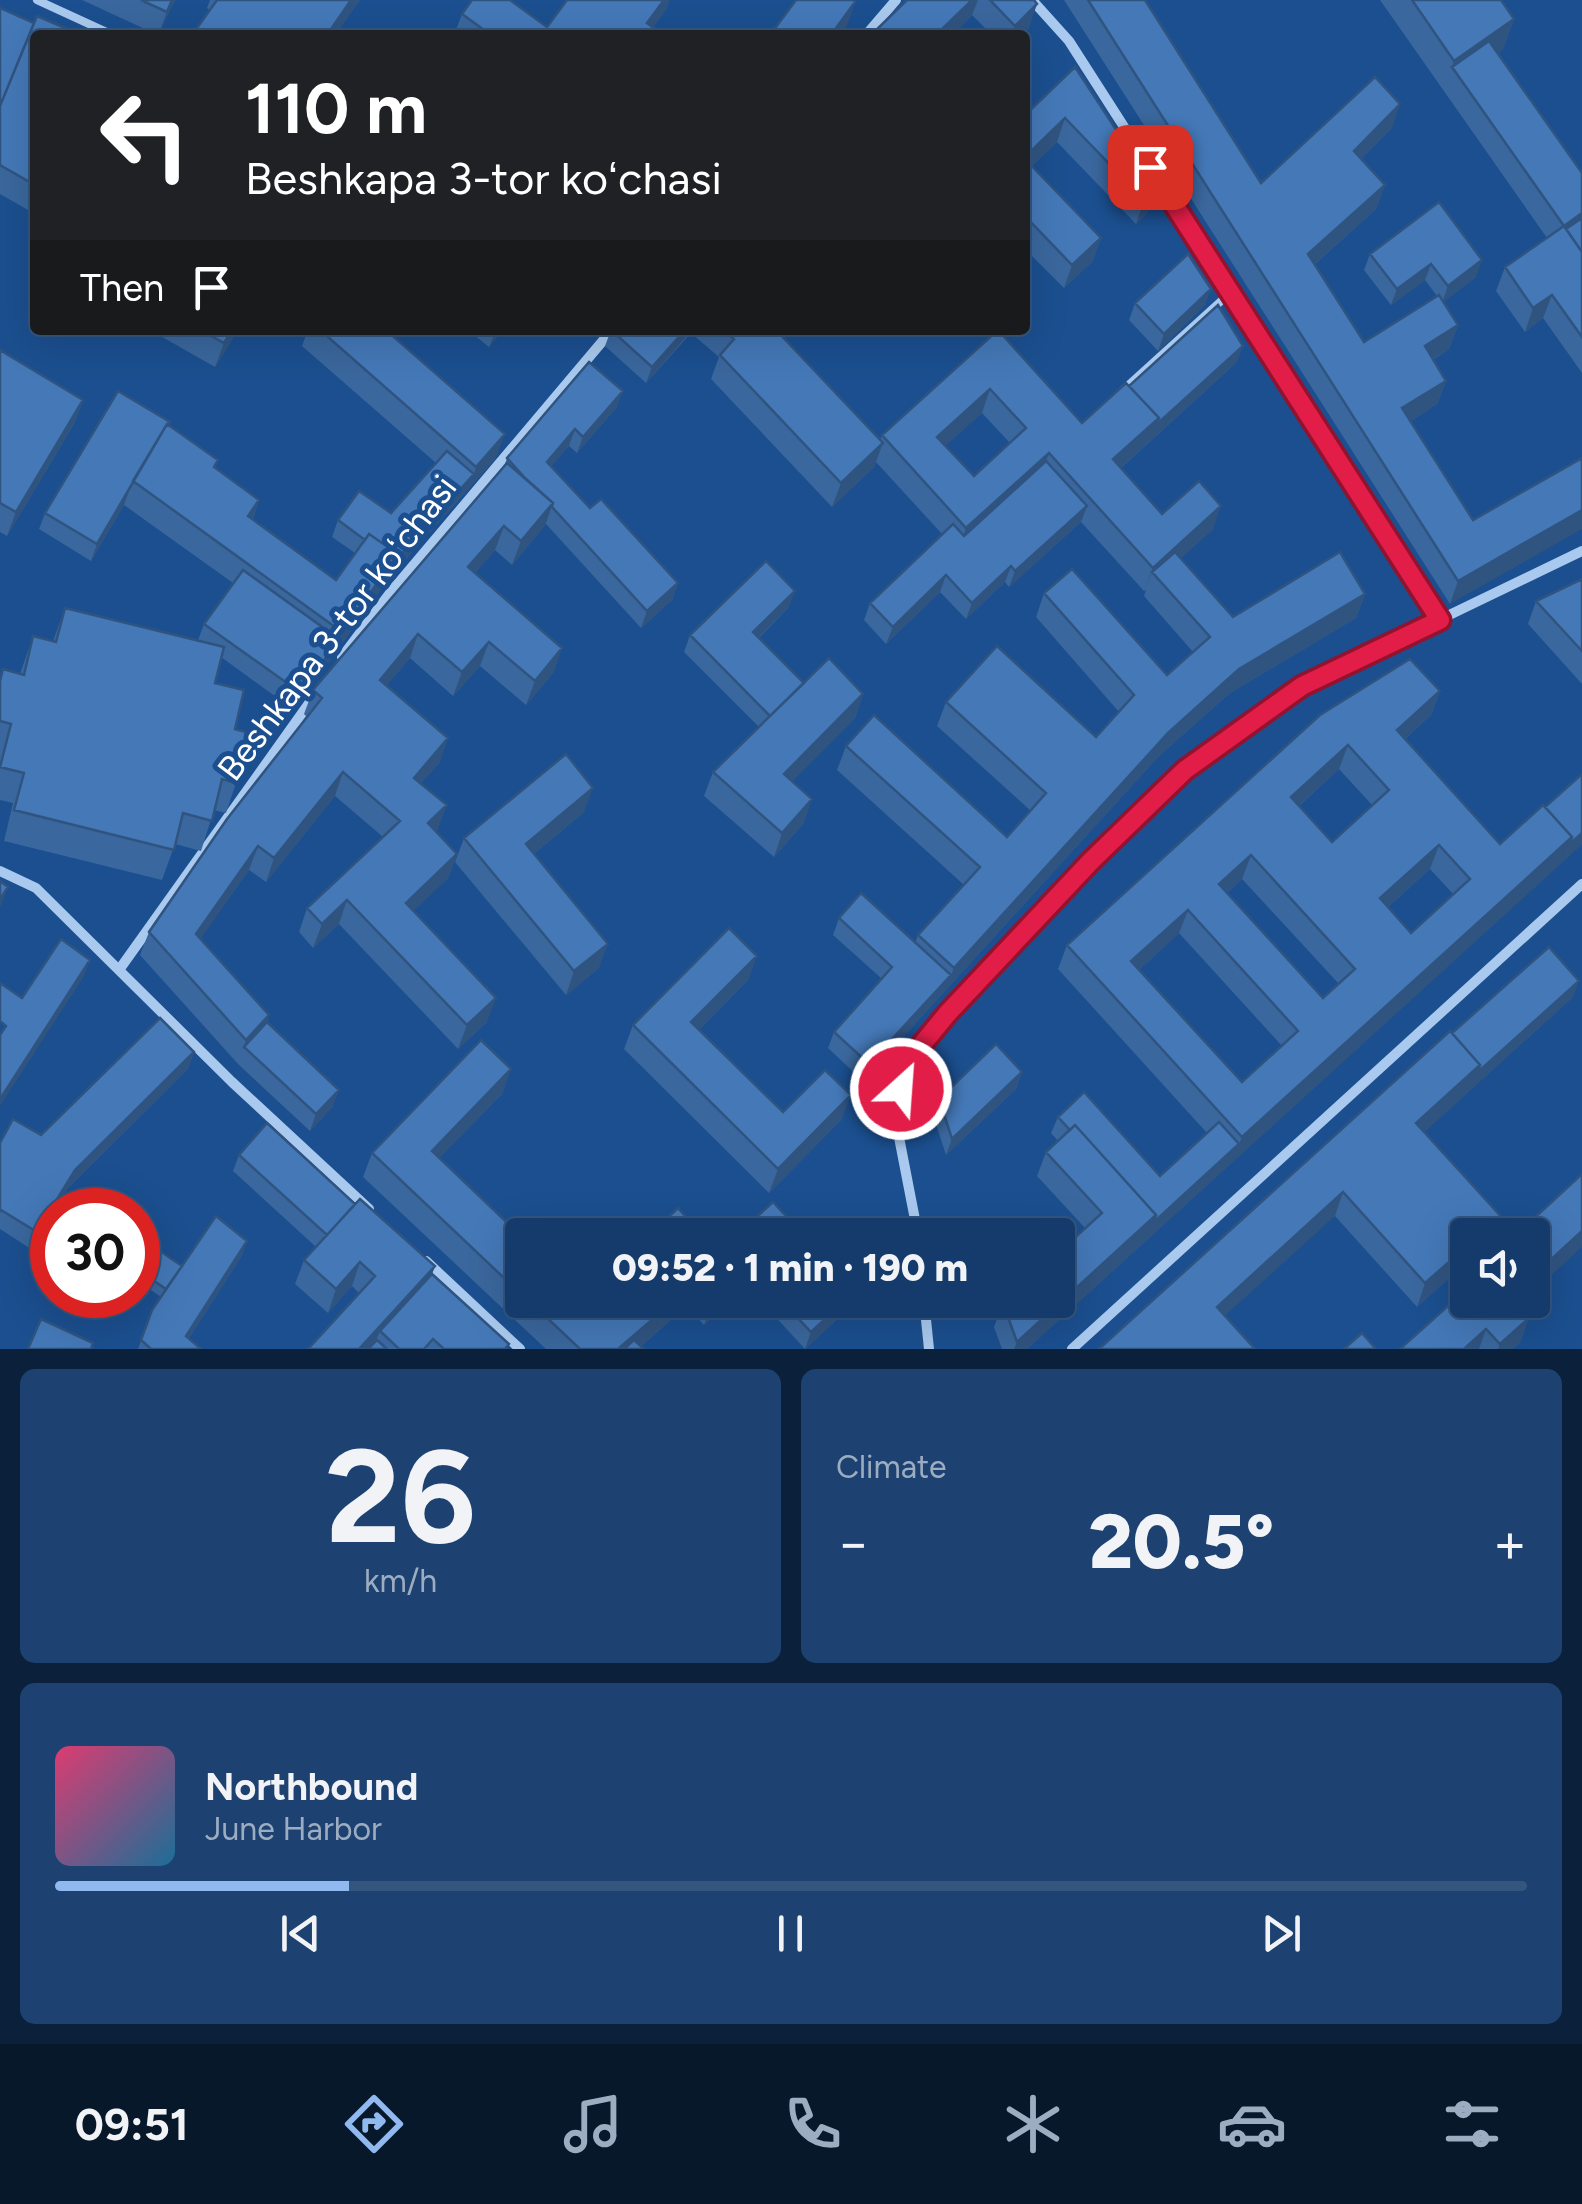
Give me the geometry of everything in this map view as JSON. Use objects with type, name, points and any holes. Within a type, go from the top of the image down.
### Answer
[{"type":"street","points":[[870,30],[896,0]]},
{"type":"street","points":[[1032,0],[1069,42],[1440,620]]},
{"type":"street","name":"Beshkapa 3-tor koʻchasi","points":[[331,672],[390,593],[608,335]]},
{"type":"street","points":[[915,1218],[897,1127],[901,1089],[915,1053],[1091,861],[1185,770],[1302,686],[1582,551]]},
{"type":"street","name":"Beshkapa 3-tor koʻchasi","points":[[119,970],[320,688]]},
{"type":"street","points":[[0,870],[36,888],[232,1082],[376,1216]]},
{"type":"street","points":[[1072,1349],[1582,884]]},
{"type":"street","points":[[419,1256],[520,1349]]},
{"type":"street","points":[[926,1318],[929,1349]]},
{"type":"lane","points":[[36,0],[102,30]]},
{"type":"lane","points":[[1119,394],[1231,292]]},
{"type":"building","points":[[141,0],[172,0],[167,12]]},
{"type":"building","points":[[217,0],[351,0],[330,30],[196,30]]},
{"type":"building","points":[[472,0],[510,0],[547,27],[567,0],[664,0],[647,23],[656,30],[484,30],[462,14]]},
{"type":"building","points":[[796,0],[855,2],[835,30],[774,30]]},
{"type":"building","points":[[907,0],[972,0],[941,30],[876,30]]},
{"type":"building","points":[[990,0],[1034,0],[1037,4],[1015,26]]},
{"type":"building","points":[[1088,0],[1145,0],[1261,183],[1375,77],[1400,104],[1354,151],[1385,185],[1308,254],[1364,342],[1439,295],[1458,325],[1425,346],[1446,381],[1402,408],[1473,520],[1582,458],[1582,510],[1458,581]]},
{"type":"building","points":[[1412,0],[1501,0],[1514,19],[1454,61]]},
{"type":"building","points":[[0,8],[34,23],[0,106]]},
{"type":"building","points":[[37,16],[70,30],[31,30]]},
{"type":"building","points":[[30,33],[30,182],[0,165],[0,106]]},
{"type":"building","points":[[1489,41],[1582,173],[1582,213],[1564,226],[1452,67]]},
{"type":"building","points":[[1075,67],[1155,189],[1144,200],[1065,118],[1030,152],[1030,110]]},
{"type":"building","points":[[1030,164],[1101,238],[1072,265],[1030,221]]},
{"type":"building","points":[[1439,202],[1482,260],[1448,286],[1431,264],[1397,289],[1370,254]]},
{"type":"building","points":[[1582,218],[1582,252],[1566,229]]},
{"type":"building","points":[[1564,226],[1582,252],[1582,337],[1552,295],[1533,308],[1505,267]]},
{"type":"building","points":[[1188,254],[1211,289],[1164,334],[1135,303]]},
{"type":"building","points":[[1218,305],[1243,346],[1156,425],[1159,418],[1129,386]]},
{"type":"building","points":[[210,335],[229,335],[224,343]]},
{"type":"building","points":[[326,335],[392,335],[505,434],[476,467]]},
{"type":"building","points":[[617,335],[681,335],[652,367]]},
{"type":"building","points":[[730,335],[781,335],[883,443],[841,483],[720,355],[734,339]]},
{"type":"building","points":[[992,335],[1003,335],[1082,423],[1126,383],[1159,418],[1113,459],[1162,514],[1199,481],[1221,506],[1153,568],[1049,453],[966,528],[882,435]],"holes":[[[990,389],[1026,428],[974,476],[937,437]]]},
{"type":"building","points":[[0,350],[83,400],[16,512],[0,503]]},
{"type":"building","points":[[589,362],[623,391],[583,437],[575,429],[547,462],[590,508],[601,499],[678,583],[647,611],[552,507],[553,503],[507,458]]},
{"type":"building","points":[[118,391],[170,422],[97,544],[45,513]]},
{"type":"building","points":[[167,424],[218,460],[214,467],[259,500],[248,516],[336,580],[369,534],[398,554],[342,632],[133,481]]},
{"type":"building","points":[[447,451],[474,474],[395,561],[398,554],[369,534],[365,540],[338,520],[359,491],[391,513]]},
{"type":"building","points":[[1046,461],[1087,506],[1015,571],[1011,566],[972,603],[946,575],[893,627],[870,603],[953,524],[964,536]]},
{"type":"building","points":[[507,463],[553,503],[521,541],[504,526],[468,567],[562,648],[535,681],[489,642],[462,672],[418,634],[380,680],[448,738],[414,778],[447,805],[428,823],[457,854],[406,903],[496,998],[467,1025],[347,900],[322,924],[307,908],[400,821],[343,772],[274,858],[258,846],[196,934],[269,1015],[246,1040],[149,932],[227,819],[322,698],[313,690]]},
{"type":"building","points":[[1175,552],[1233,617],[1340,552],[1365,594],[1239,669],[1168,733],[954,968],[918,935],[980,867],[846,746],[874,715],[1007,837],[1046,793],[946,702],[997,646],[1096,737],[1134,695],[1044,593],[1072,569],[1167,675],[1210,637],[1152,572]]},
{"type":"building","points":[[766,561],[795,591],[753,632],[804,683],[770,716],[690,635]]},
{"type":"building","points":[[243,570],[339,639],[301,693],[204,624]]},
{"type":"building","points":[[1582,579],[1582,651],[1536,601]]},
{"type":"building","points":[[65,608],[224,647],[215,683],[244,690],[235,729],[249,733],[236,783],[222,779],[212,821],[183,813],[174,850],[14,810],[24,773],[0,767],[11,724],[0,721],[3,669],[24,675],[33,636],[56,642]]},
{"type":"building","points":[[829,658],[863,694],[784,774],[812,799],[782,833],[713,772]]},
{"type":"building","points":[[1410,659],[1440,691],[1397,730],[1500,844],[1543,805],[1572,837],[1242,1137],[1067,945],[1320,715]],"holes":[[[1348,745],[1389,790],[1332,842],[1291,797]],[[1439,845],[1470,879],[1411,933],[1380,898]],[[1251,855],[1355,969],[1323,998],[1219,884]],[[1188,910],[1298,1031],[1242,1082],[1131,961]]]},
{"type":"building","points":[[566,754],[593,788],[526,844],[608,944],[574,971],[464,838]]},
{"type":"building","points":[[1582,774],[1582,833],[1570,844],[1572,837],[1545,807]]},
{"type":"building","points":[[0,881],[8,887],[0,899]]},
{"type":"building","points":[[861,893],[951,975],[869,1064],[834,1032],[892,967],[839,918]]},
{"type":"building","points":[[729,928],[757,956],[691,1022],[783,1112],[825,1070],[851,1095],[778,1169],[633,1025]]},
{"type":"building","points":[[61,939],[90,960],[0,1099],[0,1035],[6,1026],[0,1021],[0,983],[22,998]]},
{"type":"building","points":[[1549,947],[1579,981],[1478,1072],[1480,1065],[1452,1033]]},
{"type":"building","points":[[160,1018],[194,1052],[75,1170],[64,1188],[30,1188],[30,1228],[0,1212],[0,1143],[13,1119],[41,1135]]},
{"type":"building","points":[[267,1022],[339,1090],[316,1114],[244,1047]]},
{"type":"building","points":[[1450,1031],[1480,1065],[1416,1123],[1502,1218],[1450,1218],[1450,1261],[1425,1283],[1343,1192],[1217,1307],[1255,1349],[1099,1349]]},
{"type":"building","points":[[481,1040],[511,1069],[432,1151],[505,1221],[505,1279],[372,1153]]},
{"type":"building","points":[[996,1044],[1022,1072],[952,1139],[939,1099]]},
{"type":"building","points":[[1084,1092],[1160,1176],[1219,1122],[1239,1144],[1154,1222],[1156,1215],[1075,1125],[1070,1130],[1058,1117]]},
{"type":"building","points":[[267,1123],[355,1204],[327,1235],[239,1155]]},
{"type":"building","points":[[1075,1125],[1156,1215],[1075,1289],[1075,1238],[1102,1213],[1046,1152]]},
{"type":"building","points":[[1582,1174],[1582,1231],[1550,1260],[1550,1218],[1534,1218]]},
{"type":"building","points":[[360,1199],[435,1266],[359,1349],[308,1349],[375,1276],[360,1262],[336,1289],[304,1260]]},
{"type":"building","points":[[773,1202],[788,1218],[756,1218]]},
{"type":"building","points":[[678,1208],[687,1218],[667,1218]]},
{"type":"building","points":[[216,1216],[247,1241],[186,1336],[201,1349],[151,1349],[141,1340],[149,1318],[160,1318],[160,1298]]},
{"type":"building","points":[[160,1251],[182,1266],[166,1289],[160,1285]]},
{"type":"building","points":[[432,1274],[509,1344],[505,1349],[444,1349],[433,1339],[424,1349],[399,1349],[380,1331]]},
{"type":"building","points":[[1450,1304],[1450,1318],[1528,1319],[1500,1344],[1486,1329],[1464,1349],[1400,1349]]},
{"type":"building","points":[[547,1318],[654,1318],[618,1349],[580,1349]]},
{"type":"building","points":[[798,1318],[826,1318],[811,1332]]},
{"type":"building","points":[[1008,1318],[1043,1318],[1017,1342]]},
{"type":"building","points":[[41,1319],[93,1343],[91,1349],[28,1349]]},
{"type":"building","points":[[1362,1333],[1376,1349],[1344,1349]]},
{"type":"building","points":[[377,1340],[387,1349],[368,1349]]},
{"type":"building","points":[[634,1340],[644,1349],[624,1349]]},
{"type":"route","points":[[901,1089],[915,1053],[947,1014],[1091,861],[1185,770],[1302,686],[1440,620],[1150,167]]}]
